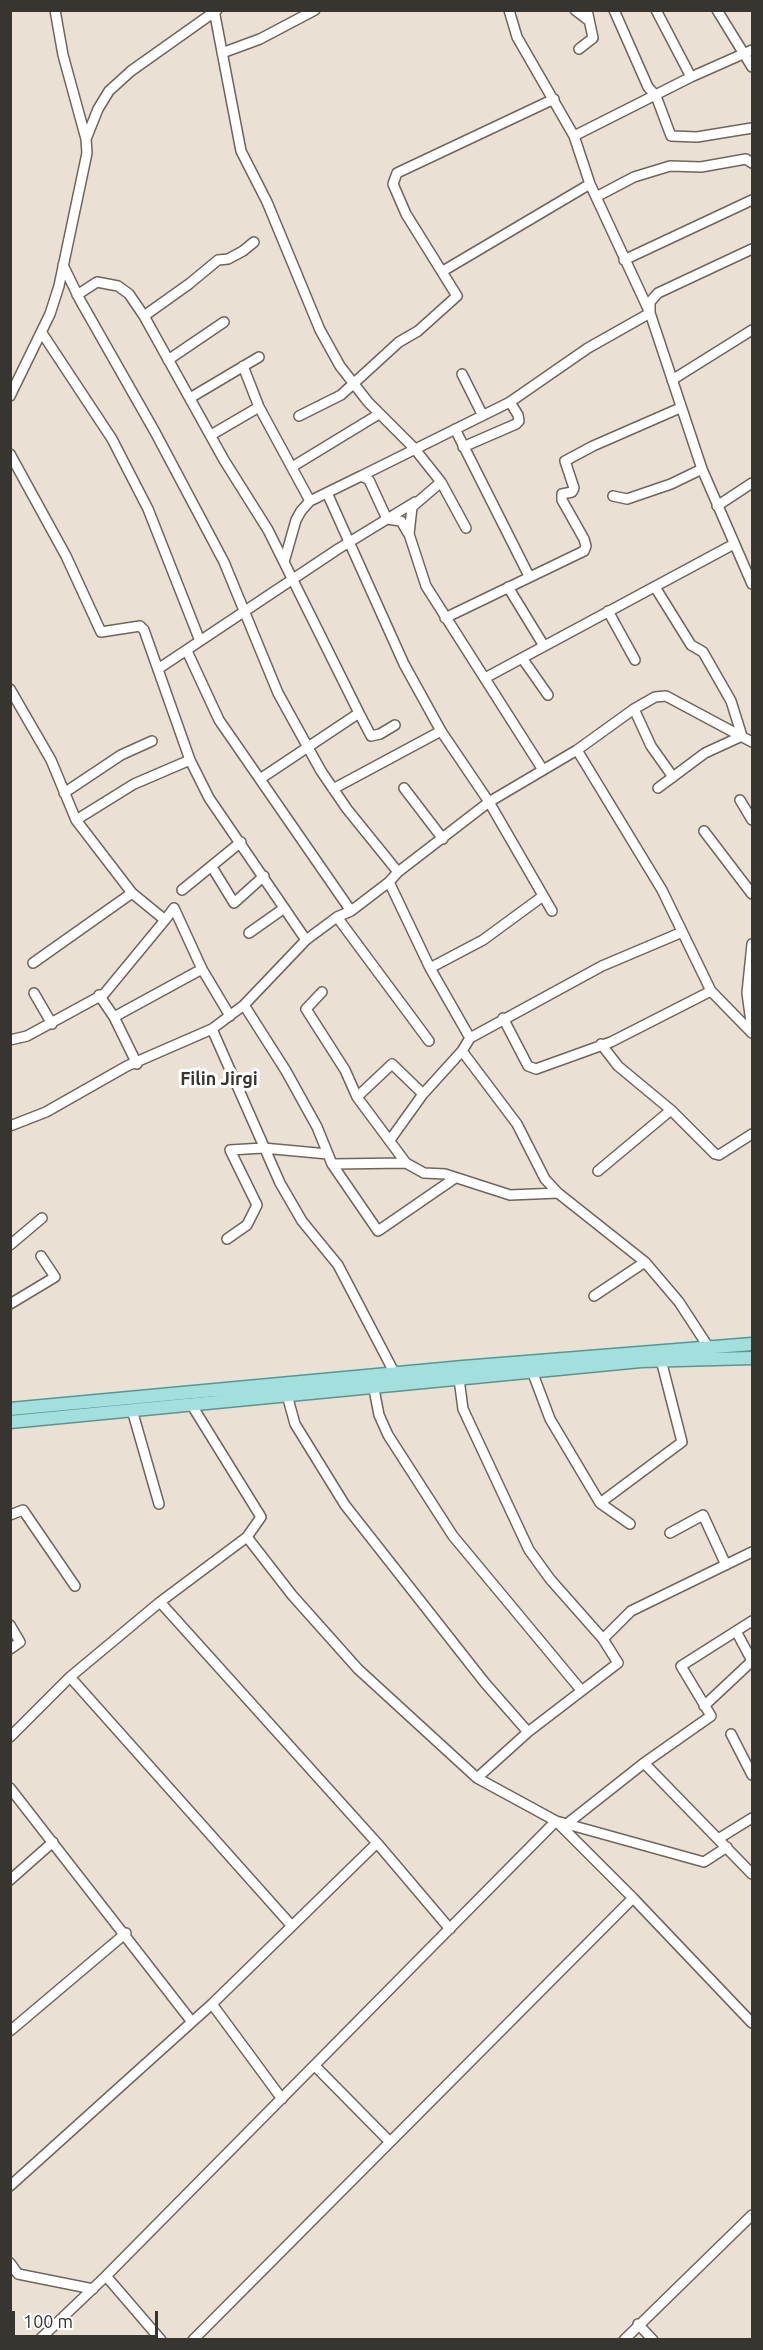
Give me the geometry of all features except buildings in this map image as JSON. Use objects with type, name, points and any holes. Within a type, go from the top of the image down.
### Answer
[{"type":"main road","points":[[10,1409],[753,1344]]},
{"type":"main road","points":[[10,1422],[661,1360],[752,1359]]},
{"type":"main road","points":[[48,1406],[48,1419]]},
{"type":"street","points":[[10,396],[25,361],[42,333],[60,286],[87,153],[86,139],[63,55],[55,10]]},
{"type":"street","points":[[222,53],[260,39],[315,10]]},
{"type":"street","points":[[509,10],[518,36],[574,136],[590,184],[650,313],[702,469],[753,584]]},
{"type":"street","points":[[574,10],[588,15],[593,38],[579,49]]},
{"type":"street","points":[[614,10],[648,87],[656,96],[671,136],[753,128]]},
{"type":"street","points":[[656,10],[691,77]]},
{"type":"street","points":[[717,10],[749,52],[753,68]]},
{"type":"street","points":[[86,139],[98,109],[109,91],[131,71],[215,11],[241,151],[267,202],[320,330],[340,366],[378,414],[414,448],[441,482],[466,528]]},
{"type":"street","points":[[574,136],[691,77],[749,52]]},
{"type":"street","points":[[299,416],[341,395],[399,342],[418,331],[457,296],[406,214],[393,178],[397,173],[554,99]]},
{"type":"street","points":[[596,197],[634,177],[670,166],[701,167],[746,159],[753,163]]},
{"type":"street","points":[[442,271],[590,184]]},
{"type":"street","points":[[624,260],[753,200]]},
{"type":"street","points":[[144,316],[218,260],[228,259],[254,242]]},
{"type":"street","points":[[650,313],[650,302],[658,293],[753,249]]},
{"type":"street","points":[[63,265],[77,295],[155,432],[224,562],[278,693],[333,789],[398,872]]},
{"type":"street","points":[[77,295],[97,282],[118,286],[129,294],[144,316],[245,496],[268,530],[371,736],[380,734],[395,725]]},
{"type":"street","points":[[284,562],[296,520],[310,501],[328,495],[414,448],[510,402],[588,348],[650,313]]},
{"type":"street","points":[[168,360],[224,322]]},
{"type":"street","points":[[672,380],[753,330]]},
{"type":"street","points":[[42,333],[100,420],[144,500],[200,641]]},
{"type":"street","points":[[190,398],[259,357]]},
{"type":"street","points":[[243,366],[259,407],[310,501]]},
{"type":"street","points":[[462,374],[482,414]]},
{"type":"street","points":[[463,447],[516,424],[519,421],[518,415],[510,402]]},
{"type":"street","points":[[211,435],[259,407]]},
{"type":"street","points":[[445,618],[584,551],[586,546],[562,500],[562,494],[574,488],[565,461],[592,446],[680,408]]},
{"type":"street","points":[[292,467],[378,414]]},
{"type":"street","points":[[455,429],[474,469],[480,474],[529,576]]},
{"type":"street","points":[[10,454],[66,556],[100,632],[142,627],[190,760],[217,810],[306,940]]},
{"type":"street","points":[[613,496],[627,499],[670,484],[702,469]]},
{"type":"street","points":[[361,476],[369,480],[387,519]]},
{"type":"street","points":[[158,669],[417,501],[441,482]]},
{"type":"street","points":[[717,506],[753,483]]},
{"type":"street","points":[[328,495],[404,664],[441,731],[489,802],[552,911]]},
{"type":"street","points":[[409,534],[412,507],[417,501]]},
{"type":"street","points":[[387,519],[401,521],[409,534],[426,586],[543,770]]},
{"type":"street","points":[[485,678],[734,544]]},
{"type":"street","points":[[508,587],[544,646]]},
{"type":"street","points":[[655,587],[691,645],[703,652],[731,701],[742,736]]},
{"type":"street","points":[[608,611],[635,660]]},
{"type":"street","points":[[187,651],[219,720],[306,842],[351,911]]},
{"type":"street","points":[[522,658],[548,695]]},
{"type":"street","points":[[10,689],[51,760],[76,820],[132,893],[165,920]]},
{"type":"street","points":[[10,1126],[46,1112],[88,1086],[212,1029],[244,1005],[306,940],[337,917],[351,911],[489,802],[577,750],[634,709],[655,697],[666,696],[753,742]]},
{"type":"street","points":[[634,709],[651,746],[673,777]]},
{"type":"street","points":[[260,779],[359,714]]},
{"type":"street","points":[[333,789],[441,731]]},
{"type":"street","points":[[658,788],[705,753],[742,736]]},
{"type":"street","points":[[64,793],[120,754],[152,741]]},
{"type":"street","points":[[577,750],[662,890],[680,933],[711,991],[753,1032]]},
{"type":"street","points":[[76,820],[134,784],[190,760]]},
{"type":"street","points":[[404,788],[443,840]]},
{"type":"street","points":[[740,800],[753,820]]},
{"type":"street","points":[[704,831],[753,894]]},
{"type":"street","points":[[182,890],[241,842]]},
{"type":"street","points":[[212,867],[234,903],[264,876]]},
{"type":"street","points":[[389,882],[430,968],[470,1038]]},
{"type":"street","points":[[33,963],[132,893]]},
{"type":"street","points":[[430,968],[483,940],[543,896]]},
{"type":"street","points":[[10,1040],[27,1036],[52,1024],[99,994],[104,994],[174,908],[202,969],[230,1016]]},
{"type":"street","points":[[249,933],[283,909]]},
{"type":"street","points":[[337,917],[429,1041]]},
{"type":"street","points":[[390,1140],[423,1094],[462,1051],[470,1038],[602,966],[680,933]]},
{"type":"street","points":[[753,944],[747,993],[753,1032]]},
{"type":"street","points":[[114,1017],[202,969]]},
{"type":"street","points":[[503,1018],[531,1069],[611,1042],[711,991]]},
{"type":"street","points":[[322,992],[306,1010],[345,1070],[357,1097],[406,1164]]},
{"type":"street","points":[[34,993],[52,1024]]},
{"type":"street","points":[[99,994],[114,1017],[137,1064]]},
{"type":"street","points":[[244,1005],[291,1080],[317,1127],[332,1164],[378,1231],[455,1178]]},
{"type":"street","points":[[212,1029],[263,1148],[302,1221],[338,1265],[395,1374]]},
{"type":"street","points":[[601,1044],[618,1066],[671,1110],[715,1154],[719,1155],[753,1134]]},
{"type":"street","points":[[462,1051],[517,1124],[545,1179],[558,1193],[645,1262],[680,1302],[709,1348]]},
{"type":"street","points":[[357,1097],[392,1065],[423,1094]]},
{"type":"street","points":[[598,1171],[671,1110]]},
{"type":"street","points":[[227,1239],[247,1225],[257,1205],[230,1150],[263,1148],[328,1154]]},
{"type":"street","points":[[332,1164],[406,1164],[423,1173],[444,1174],[510,1195],[558,1193]]},
{"type":"street","points":[[10,1245],[42,1218]]},
{"type":"street","points":[[10,1304],[55,1277],[41,1256]]},
{"type":"street","points":[[594,1296],[645,1262]]},
{"type":"street","points":[[600,1503],[682,1442],[661,1360]]},
{"type":"street","points":[[532,1371],[550,1419],[600,1503],[630,1524]]},
{"type":"street","points":[[459,1379],[463,1409],[529,1550],[550,1579],[603,1639],[618,1664],[528,1732],[477,1778]]},
{"type":"street","points":[[374,1389],[379,1415],[388,1435],[453,1536],[581,1690]]},
{"type":"street","points":[[287,1395],[295,1424],[345,1505],[485,1683],[528,1732]]},
{"type":"street","points":[[10,1737],[70,1677],[160,1602],[246,1537],[261,1517],[190,1404]]},
{"type":"street","points":[[132,1410],[159,1504]]},
{"type":"street","points":[[10,1515],[23,1510],[75,1586]]},
{"type":"street","points":[[670,1533],[703,1515],[726,1565]]},
{"type":"street","points":[[246,1537],[292,1595],[358,1669],[477,1778],[556,1821],[753,2023]]},
{"type":"street","points":[[603,1639],[632,1611],[753,1552]]},
{"type":"street","points":[[160,1602],[377,1843],[450,1929]]},
{"type":"street","points":[[568,1823],[711,1716],[681,1666],[753,1622]]},
{"type":"street","points":[[10,1625],[20,1642],[10,1649]]},
{"type":"street","points":[[704,1706],[753,1661],[736,1631]]},
{"type":"street","points":[[70,1677],[291,1925]]},
{"type":"street","points":[[731,1734],[753,1775]]},
{"type":"street","points":[[644,1764],[753,1874]]},
{"type":"street","points":[[10,1788],[126,1933],[192,2022]]},
{"type":"street","points":[[718,1839],[753,1818]]},
{"type":"street","points":[[556,1821],[704,1862],[726,1847]]},
{"type":"street","points":[[39,2340],[106,2276],[556,1821]]},
{"type":"street","points":[[10,1880],[53,1842]]},
{"type":"street","points":[[10,2186],[212,2004],[377,1843]]},
{"type":"street","points":[[193,2340],[633,1898]]},
{"type":"street","points":[[10,2031],[126,1933]]},
{"type":"street","points":[[212,2004],[282,2099]]},
{"type":"street","points":[[315,2066],[390,2142]]},
{"type":"street","points":[[624,2340],[753,2215]]},
{"type":"street","points":[[10,2263],[18,2274],[93,2289]]},
{"type":"street","points":[[106,2276],[161,2340]]},
{"type":"street","points":[[638,2324],[652,2340]]},
{"type":"district","name":"Filin Jirgi","points":[[219,1079]]}]
